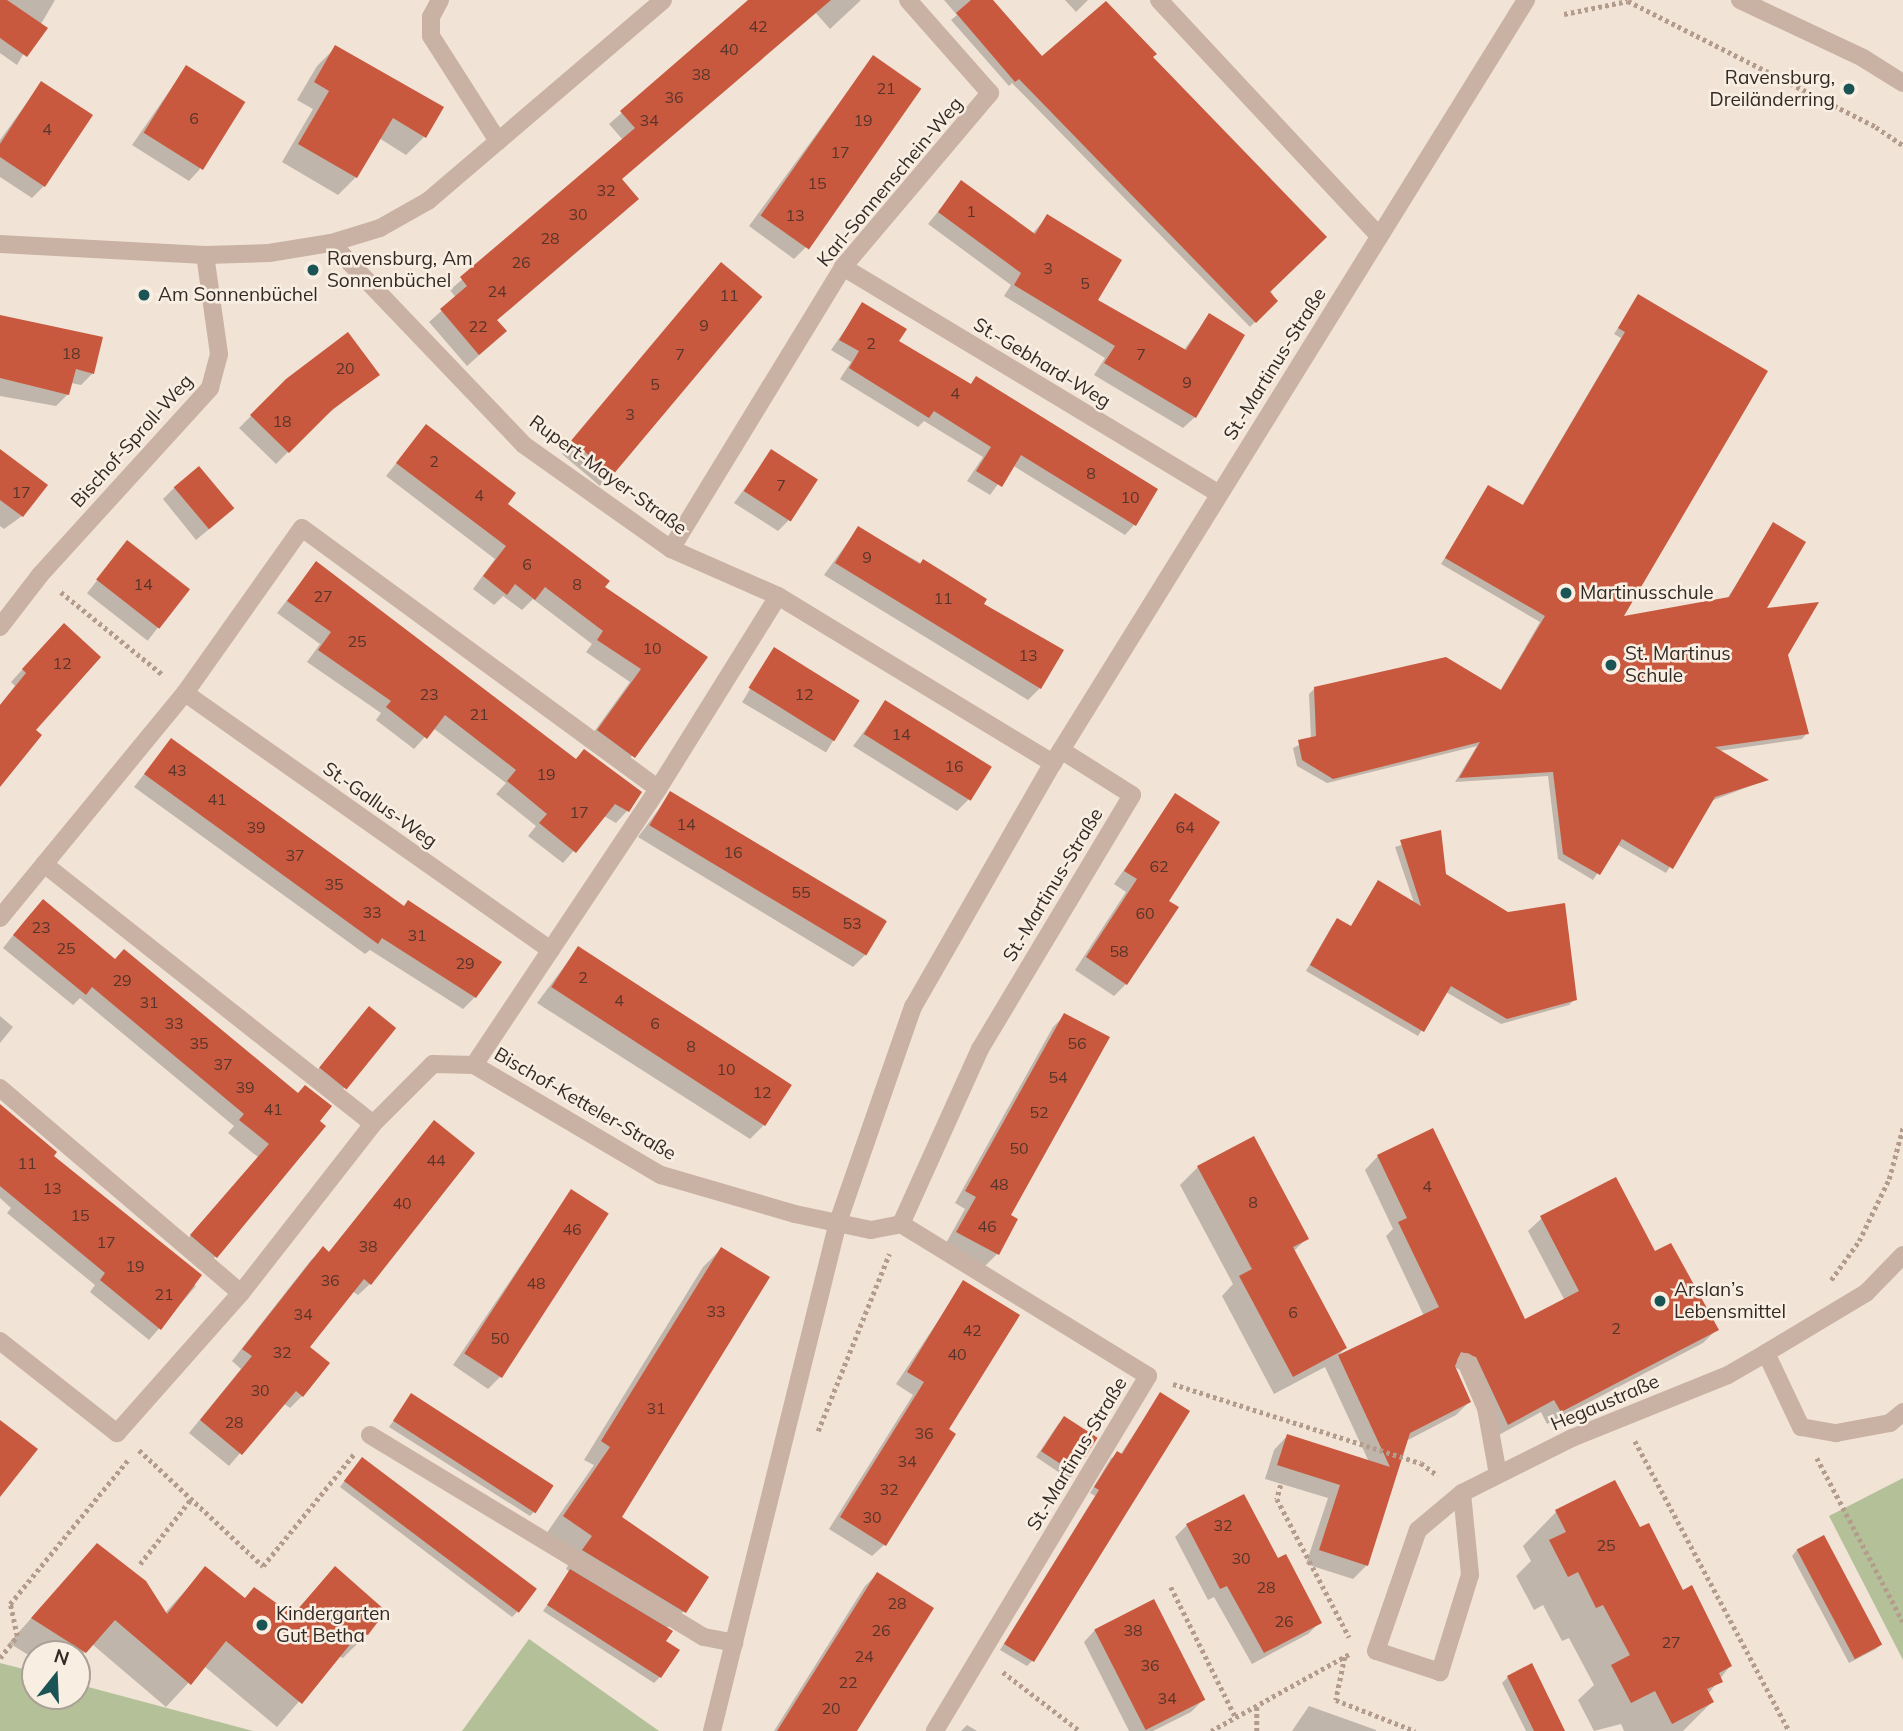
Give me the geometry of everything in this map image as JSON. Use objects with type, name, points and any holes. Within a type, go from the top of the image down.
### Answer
[{"type":"street","points":[[440,0],[431,17],[431,36],[498,141]]},
{"type":"street","points":[[0,244],[205,255],[269,253],[331,243],[380,228],[428,201],[663,0]]},
{"type":"street","name":"Karl-Sonnenschein-Weg","points":[[671,550],[843,267],[990,93],[908,0]]},
{"type":"street","points":[[1159,0],[1379,236]]},
{"type":"street","name":"St.-Martinus-Straße","points":[[712,1731],[838,1222],[913,1007],[1057,757],[1526,0]]},
{"type":"street","points":[[1740,0],[1863,58],[1903,83]]},
{"type":"street","name":"Rupert-Mayer-Straße","points":[[331,243],[524,444],[671,550],[778,596],[1057,757]]},
{"type":"street","name":"Bischof-Sproll-Weg","points":[[0,627],[40,575],[210,388],[219,354],[205,255]]},
{"type":"street","name":"St.-Gebhard-Weg","points":[[843,267],[1219,495]]},
{"type":"street","points":[[0,918],[185,693],[302,528],[658,789]]},
{"type":"street","points":[[474,1065],[658,789],[778,596]]},
{"type":"street","name":"St.-Gallus-Weg","points":[[185,693],[551,950]]},
{"type":"street","name":"St.-Martinus-Straße","points":[[935,1731],[1148,1376],[901,1224],[980,1049],[1132,795],[1057,757]]},
{"type":"street","points":[[44,864],[373,1125]]},
{"type":"street","name":"Bischof-Ketteler-Straße","points":[[117,1433],[241,1293],[373,1125],[433,1064],[474,1065],[661,1175],[838,1222]]},
{"type":"street","points":[[0,1088],[241,1293]]},
{"type":"street","points":[[838,1222],[871,1230],[901,1224]]},
{"type":"street","name":"Hegaustraße","points":[[1462,1493],[1470,1575],[1440,1672],[1376,1651],[1418,1530],[1462,1493],[1498,1475],[1622,1417],[1728,1375],[1866,1293],[1903,1255]]},
{"type":"street","points":[[0,1341],[117,1433]]},
{"type":"street","points":[[1766,1353],[1801,1427],[1836,1433],[1890,1423],[1903,1412]]},
{"type":"street","points":[[1466,1362],[1486,1408],[1498,1475]]},
{"type":"street","points":[[370,1435],[704,1637],[734,1643]]},
{"type":"path","points":[[1564,13],[1628,1],[1876,127],[1903,145]]},
{"type":"path","points":[[40,575],[185,693]]},
{"type":"path","points":[[1804,1330],[1824,1289],[1871,1216],[1889,1179],[1903,1127]]},
{"type":"path","points":[[816,1438],[901,1224]]},
{"type":"path","points":[[1148,1376],[1421,1463],[1462,1493]]},
{"type":"path","points":[[1622,1417],[1789,1731]]},
{"type":"path","points":[[1801,1427],[1903,1622]]},
{"type":"path","points":[[117,1433],[137,1448],[263,1566],[370,1435]]},
{"type":"path","points":[[0,1658],[17,1636],[10,1604],[137,1448]]},
{"type":"path","points":[[1211,1731],[1356,1650],[1277,1499],[1281,1485]]},
{"type":"path","points":[[140,1564],[191,1499]]},
{"type":"path","points":[[1171,1587],[1236,1718]]},
{"type":"path","points":[[982,1656],[1080,1731]]},
{"type":"path","points":[[1345,1656],[1336,1700],[1397,1728],[1415,1731]]},
{"type":"path","points":[[1257,1706],[1257,1731]]},
{"type":"green space","points":[[1903,1478],[1903,1660],[1829,1516]]},
{"type":"green space","points":[[529,1639],[659,1731],[462,1731]]},
{"type":"green space","points":[[0,1663],[21,1668],[21,1710],[91,1710],[91,1688],[253,1731],[0,1731]]},
{"type":"building","points":[[0,0],[7,0],[48,28],[27,57],[0,38]]},
{"type":"building","points":[[748,0],[831,0],[622,179],[639,199],[497,320],[507,331],[479,355],[440,309],[467,286],[460,277],[635,128],[620,111]]},
{"type":"building","points":[[971,0],[993,0],[1042,56],[1106,1],[1157,54],[1153,57],[1327,237],[1270,292],[1278,301],[1256,323],[1019,79],[1015,82],[956,13]]},
{"type":"building","points":[[335,45],[444,107],[426,138],[393,118],[357,178],[298,144],[329,91],[314,82]]},
{"type":"building","points":[[873,55],[921,89],[809,249],[761,216]]},
{"type":"building","points":[[186,65],[245,102],[203,170],[144,133]]},
{"type":"building","points":[[41,81],[93,115],[45,187],[0,157],[0,144]]},
{"type":"building","points":[[961,180],[1035,234],[1047,214],[1122,260],[1098,300],[1186,350],[1209,313],[1245,335],[1196,418],[1104,363],[1115,346],[1014,285],[1021,273],[938,212]]},
{"type":"building","points":[[721,262],[762,297],[613,475],[571,440]]},
{"type":"building","name":"St. Martinus Schule","points":[[1638,294],[1768,371],[1624,616],[1729,597],[1773,522],[1806,542],[1767,608],[1819,602],[1788,655],[1809,734],[1715,747],[1769,780],[1715,797],[1673,869],[1622,839],[1600,875],[1563,854],[1553,772],[1459,778],[1480,742],[1333,779],[1302,760],[1298,740],[1316,736],[1314,687],[1446,657],[1501,690],[1545,616],[1445,558],[1488,485],[1523,505],[1625,332],[1618,328]]},
{"type":"building","points":[[862,302],[907,329],[899,341],[971,384],[976,376],[1158,489],[1136,526],[1021,455],[1002,487],[976,471],[991,447],[934,411],[929,418],[849,368],[859,351],[839,340]]},
{"type":"building","points":[[0,315],[103,337],[94,374],[76,369],[69,395],[0,378]]},
{"type":"building","points":[[348,332],[380,375],[333,409],[289,453],[250,415],[286,379]]},
{"type":"building","points":[[426,424],[516,493],[508,504],[610,581],[605,587],[708,657],[635,758],[597,730],[641,669],[597,640],[603,631],[545,587],[535,600],[515,584],[507,595],[483,576],[506,546],[396,463]]},
{"type":"building","points":[[0,449],[48,485],[23,517],[0,500]]},
{"type":"building","points":[[771,449],[818,479],[791,521],[744,491]]},
{"type":"building","points":[[199,466],[234,508],[209,529],[174,487]]},
{"type":"building","points":[[858,526],[920,564],[923,559],[987,599],[984,604],[1064,650],[1041,689],[835,563]]},
{"type":"building","points":[[127,540],[190,589],[159,629],[96,579]]},
{"type":"building","points":[[316,561],[576,759],[584,749],[642,792],[629,812],[615,804],[576,853],[539,823],[547,814],[507,781],[516,770],[445,715],[427,739],[386,707],[391,701],[318,650],[331,632],[287,601]]},
{"type":"building","points":[[64,623],[101,657],[36,730],[42,735],[0,787],[0,705],[26,673],[22,669]]},
{"type":"building","points":[[774,647],[860,701],[834,741],[749,688]]},
{"type":"building","points":[[885,700],[992,767],[971,801],[864,734]]},
{"type":"building","points":[[171,738],[404,906],[408,900],[502,962],[476,998],[382,938],[378,944],[144,774]]},
{"type":"building","points":[[670,791],[887,921],[866,956],[649,825]]},
{"type":"building","points":[[1175,793],[1220,822],[1169,901],[1179,907],[1127,985],[1086,957],[1137,879],[1124,871]]},
{"type":"building","points":[[1441,830],[1446,874],[1508,912],[1565,903],[1577,1000],[1507,1019],[1451,986],[1424,1032],[1310,965],[1337,918],[1351,926],[1378,880],[1421,906],[1400,840]]},
{"type":"building","points":[[43,899],[115,959],[124,949],[298,1093],[305,1085],[332,1106],[320,1121],[326,1126],[217,1258],[190,1235],[269,1144],[239,1120],[244,1114],[92,987],[86,995],[13,935]]},
{"type":"building","points":[[578,946],[792,1085],[765,1126],[551,987]]},
{"type":"building","points":[[369,1006],[396,1028],[346,1089],[319,1067]]},
{"type":"building","points":[[1064,1013],[1110,1037],[1011,1215],[1018,1219],[999,1255],[956,1232],[976,1197],[965,1191]]},
{"type":"building","points":[[0,1104],[57,1152],[54,1156],[202,1275],[161,1330],[100,1280],[105,1273],[0,1186]]},
{"type":"building","points":[[434,1120],[475,1153],[371,1285],[364,1279],[310,1347],[330,1363],[303,1397],[296,1391],[242,1455],[200,1420],[252,1356],[242,1349],[323,1246],[329,1252]]},
{"type":"building","points":[[1433,1128],[1525,1319],[1579,1291],[1540,1216],[1616,1177],[1655,1251],[1671,1243],[1719,1330],[1561,1412],[1554,1400],[1508,1425],[1476,1357],[1461,1352],[1455,1366],[1471,1402],[1410,1433],[1368,1566],[1319,1550],[1340,1485],[1277,1465],[1287,1434],[1390,1467],[1338,1355],[1439,1307],[1398,1222],[1407,1218],[1377,1155]]},
{"type":"building","points":[[1254,1136],[1309,1239],[1293,1247],[1347,1348],[1293,1377],[1239,1276],[1252,1269],[1197,1166]]},
{"type":"building","points":[[571,1189],[609,1214],[502,1378],[464,1353]]},
{"type":"building","points":[[721,1247],[770,1277],[622,1517],[709,1577],[686,1613],[582,1550],[592,1536],[563,1516],[610,1447],[601,1441]]},
{"type":"building","points":[[963,1280],[1020,1315],[949,1429],[956,1434],[886,1546],[840,1517],[924,1382],[907,1372]]},
{"type":"building","points":[[1160,1392],[1190,1411],[1034,1662],[1004,1644],[1099,1490],[1094,1487],[1117,1451],[1122,1454]]},
{"type":"building","points":[[411,1393],[554,1486],[536,1513],[393,1421]]},
{"type":"building","points":[[1064,1416],[1098,1438],[1075,1473],[1041,1451]]},
{"type":"building","points":[[0,1420],[38,1449],[0,1497]]},
{"type":"building","points":[[362,1457],[537,1589],[519,1613],[344,1481]]},
{"type":"building","points":[[1615,1480],[1640,1527],[1649,1523],[1683,1590],[1692,1585],[1732,1666],[1719,1673],[1723,1682],[1707,1689],[1714,1702],[1672,1724],[1655,1691],[1631,1703],[1611,1665],[1630,1655],[1603,1605],[1596,1608],[1578,1572],[1568,1577],[1549,1540],[1566,1532],[1555,1510]]},
{"type":"building","points":[[1244,1494],[1278,1558],[1286,1554],[1322,1623],[1264,1653],[1227,1586],[1220,1589],[1186,1524]]},
{"type":"building","points":[[1824,1535],[1882,1644],[1855,1659],[1797,1550]]},
{"type":"building","name":"Kindergarten Gut Betha","points":[[97,1543],[146,1581],[167,1614],[205,1566],[245,1598],[254,1587],[293,1615],[335,1566],[386,1611],[368,1635],[360,1632],[302,1704],[226,1641],[191,1685],[115,1620],[91,1647],[91,1640],[66,1640],[31,1618]]},
{"type":"building","points":[[570,1569],[673,1631],[666,1641],[680,1650],[661,1678],[547,1605]]},
{"type":"building","points":[[877,1572],[934,1608],[857,1731],[777,1731]]},
{"type":"building","points":[[1154,1599],[1205,1700],[1146,1730],[1094,1629]]},
{"type":"building","points":[[1532,1663],[1565,1731],[1534,1731],[1507,1676]]},
{"type":"place","name":"Ravensburg, Dreiländerring","points":[[1849,89]]},
{"type":"place","name":"Ravensburg, Am Sonnenbüchel","points":[[313,270]]},
{"type":"place","name":"Am Sonnenbüchel","points":[[144,295]]},
{"type":"place","name":"Martinusschule","points":[[1566,593]]},
{"type":"place","name":"St. Martinus Schule","points":[[1611,665]]},
{"type":"place","name":"Arslan’s Lebensmittel","points":[[1660,1301]]},
{"type":"place","name":"Kindergarten Gut Betha","points":[[262,1625]]}]
